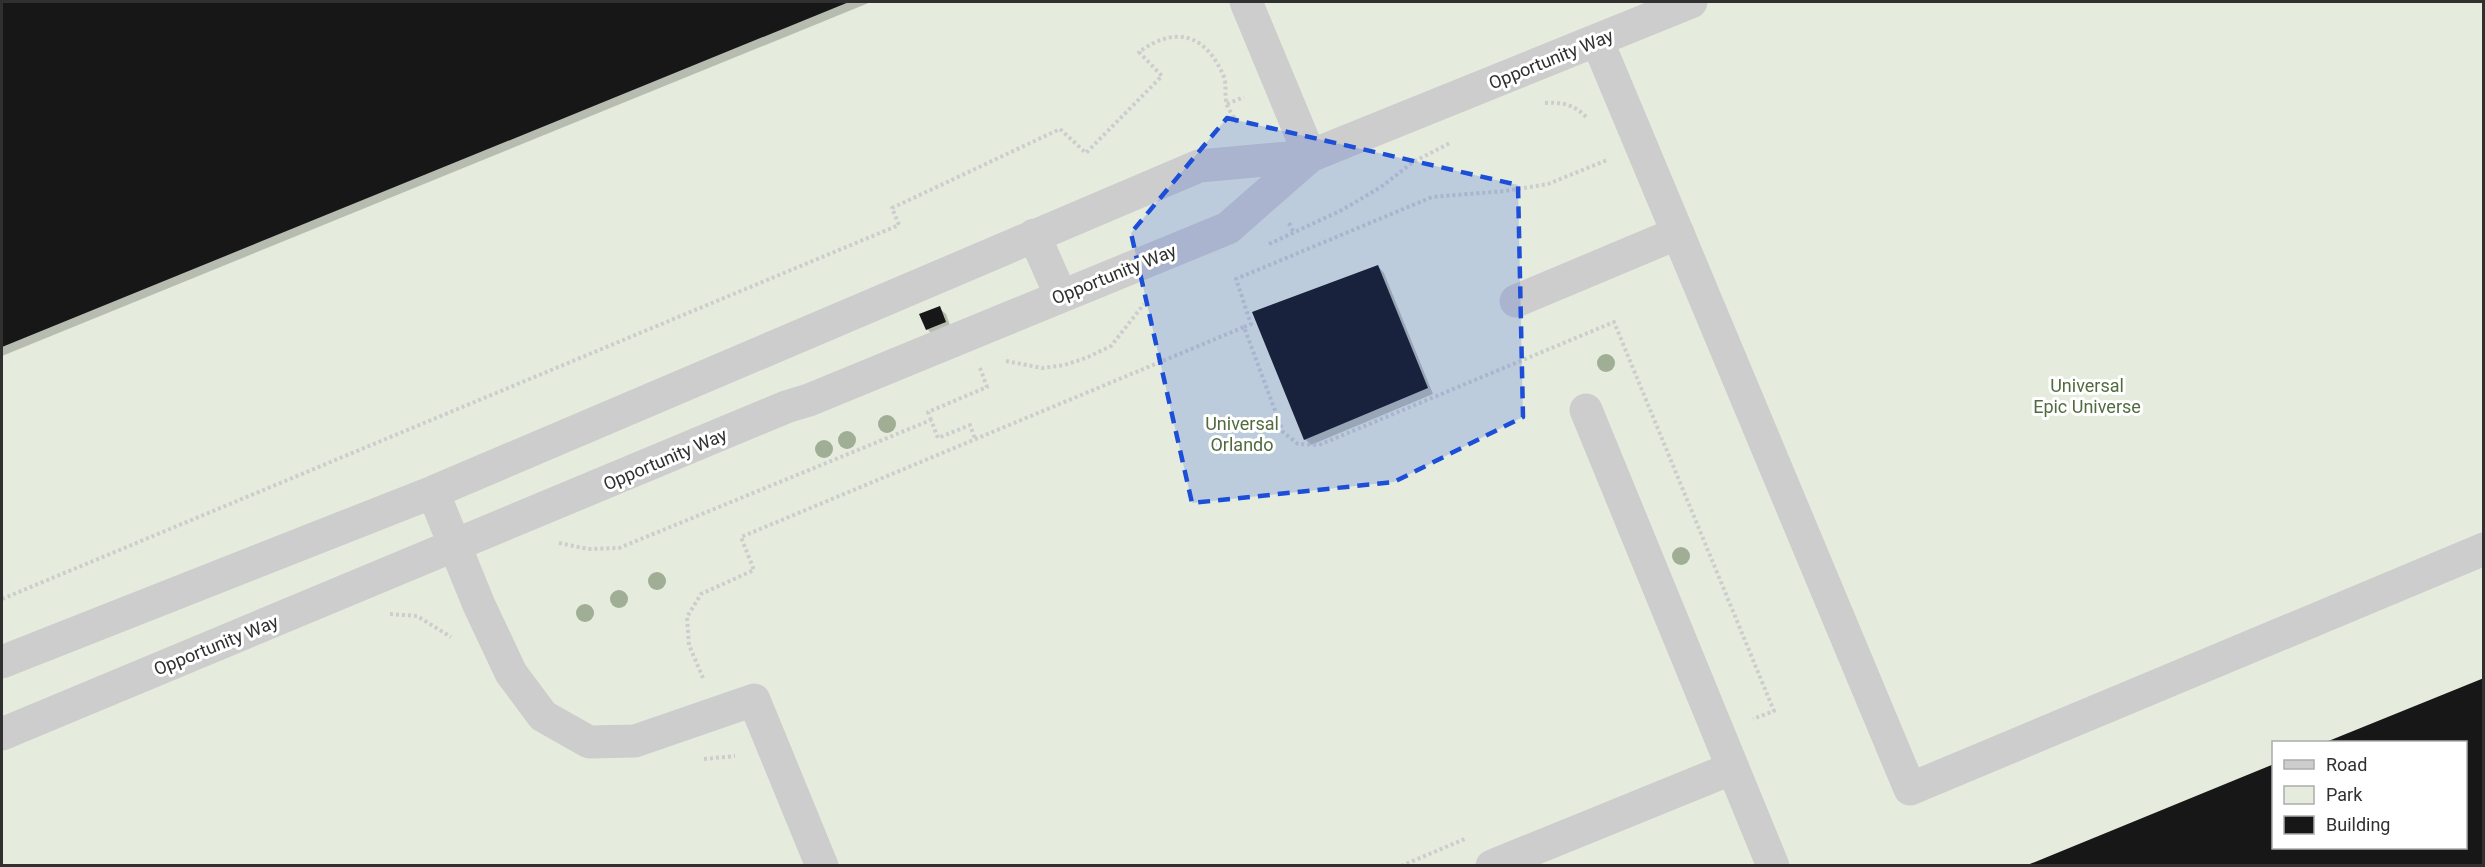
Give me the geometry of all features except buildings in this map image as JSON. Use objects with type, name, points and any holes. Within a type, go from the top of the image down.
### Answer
[{"type":"street","points":[[1246,2],[1310,156]]},
{"type":"street","name":"Opportunity Way","points":[[2,662],[433,492],[1199,166],[1310,156],[1691,2]]},
{"type":"street","points":[[1597,40],[1910,789],[2484,549]]},
{"type":"street","name":"Opportunity Way","points":[[2,734],[786,407],[1228,228],[1310,156]]},
{"type":"street","points":[[1516,301],[1678,233]]},
{"type":"street","points":[[1034,235],[1061,296]]},
{"type":"street","points":[[1586,410],[1773,866]]},
{"type":"street","points":[[433,492],[479,605],[511,673],[543,716],[589,742],[623,742],[635,741],[754,700],[822,866]]},
{"type":"street","points":[[1492,866],[1733,768]]},
{"type":"path","points":[[2,599],[899,225],[892,208],[1060,129],[1086,153],[1162,76],[1139,52],[1152,42],[1168,36],[1198,41],[1210,54],[1225,78],[1227,104],[1256,160]]},
{"type":"path","points":[[1227,104],[1279,82]]},
{"type":"path","points":[[1540,103],[1562,102],[1580,110],[1591,121]]},
{"type":"path","points":[[1262,247],[1342,210],[1381,187],[1413,162],[1452,142]]},
{"type":"path","points":[[740,766],[689,645],[687,617],[700,594],[754,570],[741,537],[1251,324],[1236,279],[1432,197],[1505,191],[1548,184],[1610,159]]},
{"type":"path","points":[[1272,190],[1294,232]]},
{"type":"path","points":[[1003,360],[1042,368],[1065,365],[1088,357],[1112,346],[1151,297]]},
{"type":"path","points":[[1244,327],[1283,432],[1298,444],[1319,445],[1614,322],[1774,711],[1743,723]]},
{"type":"path","points":[[975,439],[970,425],[938,438],[928,412],[987,387],[978,363]]},
{"type":"path","points":[[553,542],[588,549],[619,548],[931,420]]},
{"type":"path","points":[[380,616],[392,614],[417,616],[450,635],[456,642]]},
{"type":"path","points":[[699,759],[735,756]]},
{"type":"highlighted area","points":[[1227,118],[1518,185],[1523,417],[1394,482],[1192,503],[1131,233]]},
{"type":"green space","name":"Universal Orlando","points":[[2,2],[2483,2],[2483,865],[2,865]]},
{"type":"park label","name":"Universal Epic Universe","points":[[2087,395]]}]
